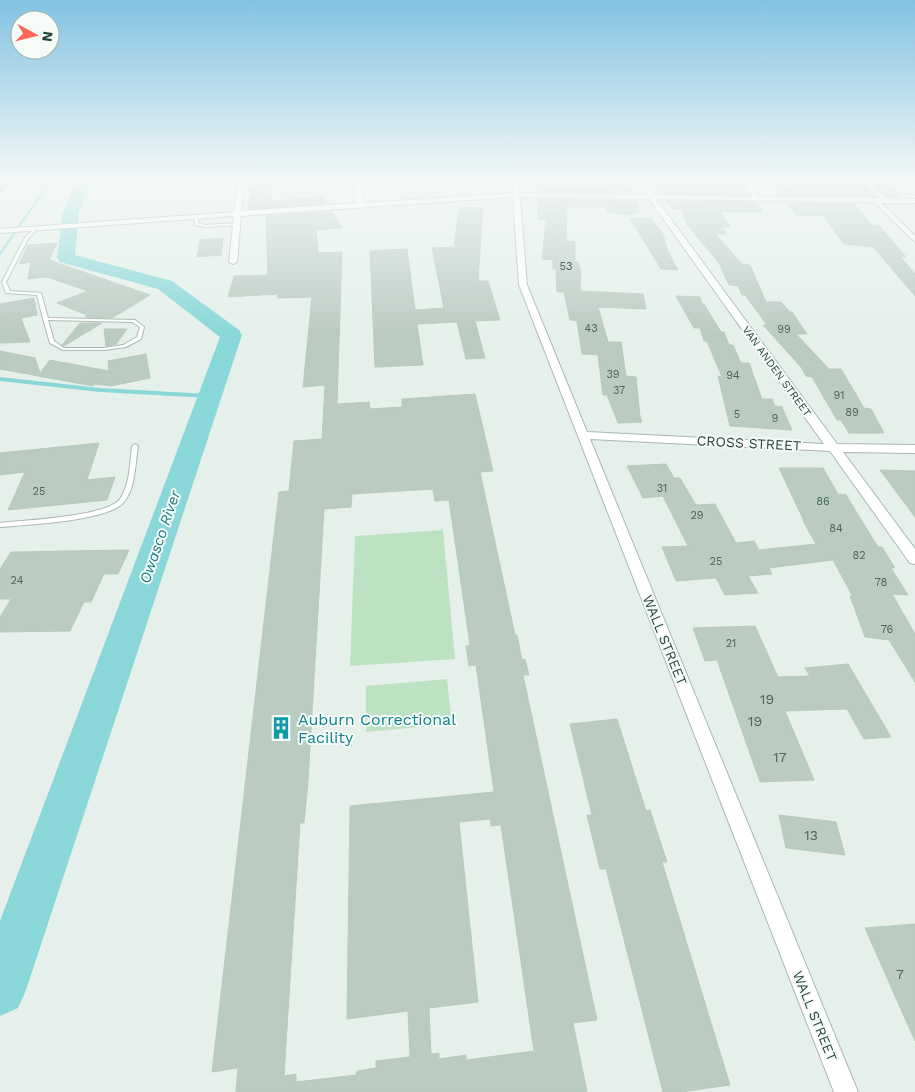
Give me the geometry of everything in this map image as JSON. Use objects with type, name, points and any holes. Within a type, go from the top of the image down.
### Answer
[{"type":"street","points":[[233,262],[237,231]]},
{"type":"street","name":"WALL STREET","points":[[519,231],[523,285],[846,1092]]},
{"type":"street","name":"VAN ANDEN STREET","points":[[675,231],[915,559]]},
{"type":"street","points":[[906,231],[915,240]]},
{"type":"street","name":"CROSS STREET","points":[[584,435],[833,448],[915,449]]},
{"type":"lane","points":[[33,231],[26,239],[4,282],[8,292],[39,294],[52,342],[63,349],[104,349],[124,346],[138,338],[142,327],[133,320],[46,319]]},
{"type":"lane","points":[[0,525],[102,513],[120,503],[127,490],[135,446]]},
{"type":"green space","points":[[443,530],[455,659],[350,666],[355,536]]},
{"type":"green space","points":[[447,679],[452,724],[366,732],[366,686]]},
{"type":"building","name":"Auburn Correctional Facility","points":[[267,231],[316,231],[318,253],[342,252],[337,404],[369,402],[370,409],[402,407],[402,399],[475,394],[493,471],[480,472],[515,635],[517,635],[522,660],[525,659],[529,675],[523,675],[597,1020],[573,1023],[587,1092],[236,1092],[238,1068],[212,1072],[279,492],[289,491],[294,441],[322,439],[325,385],[303,387],[312,297],[277,298],[278,294],[228,297],[234,276],[268,275]],"holes":[[[433,489],[435,501],[449,500],[470,645],[466,646],[469,666],[476,665],[494,792],[350,806],[347,1019],[408,1011],[410,1057],[376,1061],[376,1068],[357,1071],[356,1075],[296,1082],[296,1074],[284,1076],[300,823],[304,823],[308,781],[324,509],[351,507],[352,494]],[[490,819],[491,826],[501,825],[534,1051],[466,1060],[466,1055],[439,1059],[439,1053],[431,1054],[429,1008],[478,1002],[459,822]]]},
{"type":"building","points":[[456,231],[481,231],[478,281],[488,281],[500,320],[475,321],[485,358],[466,359],[457,322],[417,324],[423,365],[375,367],[370,251],[407,249],[415,310],[444,308],[432,248],[454,247]]},
{"type":"building","points":[[545,231],[566,231],[566,241],[575,242],[575,262],[578,262],[581,272],[580,291],[643,294],[646,309],[598,307],[608,342],[621,342],[626,376],[636,377],[642,422],[618,423],[607,395],[603,395],[598,355],[582,354],[577,321],[570,320],[564,292],[557,292],[556,269],[553,269],[553,260],[542,259]]},
{"type":"building","points":[[638,231],[661,231],[663,234],[668,252],[678,270],[661,269]]},
{"type":"building","points":[[692,231],[725,231],[727,234],[715,234],[742,264],[750,265],[766,302],[781,302],[792,312],[807,334],[796,334],[829,369],[841,369],[864,408],[871,409],[884,433],[849,433],[841,420],[837,420],[812,377],[806,376],[801,367],[763,325],[767,325],[745,295],[742,295],[738,286],[729,285],[719,263]]},
{"type":"building","points":[[834,231],[884,231],[906,257],[900,256],[915,274],[915,296],[873,247],[844,244]]},
{"type":"building","points":[[223,238],[221,255],[197,257],[200,240]]},
{"type":"building","points":[[57,243],[49,260],[150,295],[112,318],[85,317],[87,315],[57,303],[88,291],[47,277],[28,279],[31,262],[19,264],[28,245]]},
{"type":"building","points":[[676,296],[700,297],[702,304],[704,304],[721,332],[724,332],[729,345],[733,345],[741,363],[749,363],[762,399],[772,399],[775,406],[782,407],[792,430],[730,426],[718,376],[722,377],[707,341],[704,341],[700,328],[694,328]]},
{"type":"building","points":[[34,298],[37,315],[21,318],[30,342],[0,343],[0,304]]},
{"type":"building","points":[[80,323],[102,323],[64,346],[62,345]]},
{"type":"building","points":[[104,329],[127,329],[116,344],[106,346]]},
{"type":"building","points":[[0,351],[35,358],[40,373],[50,360],[109,371],[108,361],[146,354],[150,378],[111,386],[95,384],[93,386],[0,369]]},
{"type":"building","points":[[99,443],[87,480],[115,477],[107,500],[8,510],[25,472],[0,475],[0,453]]},
{"type":"building","points":[[666,464],[674,478],[680,478],[696,505],[715,504],[736,543],[754,541],[759,550],[816,544],[803,521],[779,468],[823,468],[838,494],[846,495],[878,547],[882,547],[895,568],[891,568],[908,595],[892,594],[915,634],[915,682],[889,640],[865,637],[850,596],[853,597],[833,560],[769,568],[772,574],[748,576],[758,593],[725,595],[716,578],[676,581],[662,547],[688,546],[663,496],[643,498],[627,466]]},
{"type":"building","points":[[880,470],[915,471],[915,517]]},
{"type":"building","points":[[129,550],[118,574],[104,574],[91,602],[84,602],[70,631],[0,632],[0,617],[11,599],[0,599],[0,569],[11,552]]},
{"type":"building","points":[[755,626],[778,677],[810,676],[805,668],[848,664],[891,737],[864,739],[847,709],[785,711],[814,780],[760,782],[717,660],[705,661],[693,628]]},
{"type":"building","points":[[617,719],[646,811],[650,810],[667,862],[662,862],[730,1085],[681,1092],[663,1092],[606,869],[600,869],[587,815],[592,815],[570,724]]},
{"type":"building","points":[[779,815],[836,822],[845,855],[786,848]]},
{"type":"building","points":[[915,924],[915,1041],[865,928]]},
{"type":"waterway","points":[[0,254],[16,231]]},
{"type":"waterway","name":"Owasco River","points":[[0,990],[231,335],[165,285],[66,258],[69,231]]},
{"type":"waterway","points":[[0,379],[100,390],[209,396]]},
{"type":"place","name":"Auburn Correctional Facility","points":[[281,728]]}]
